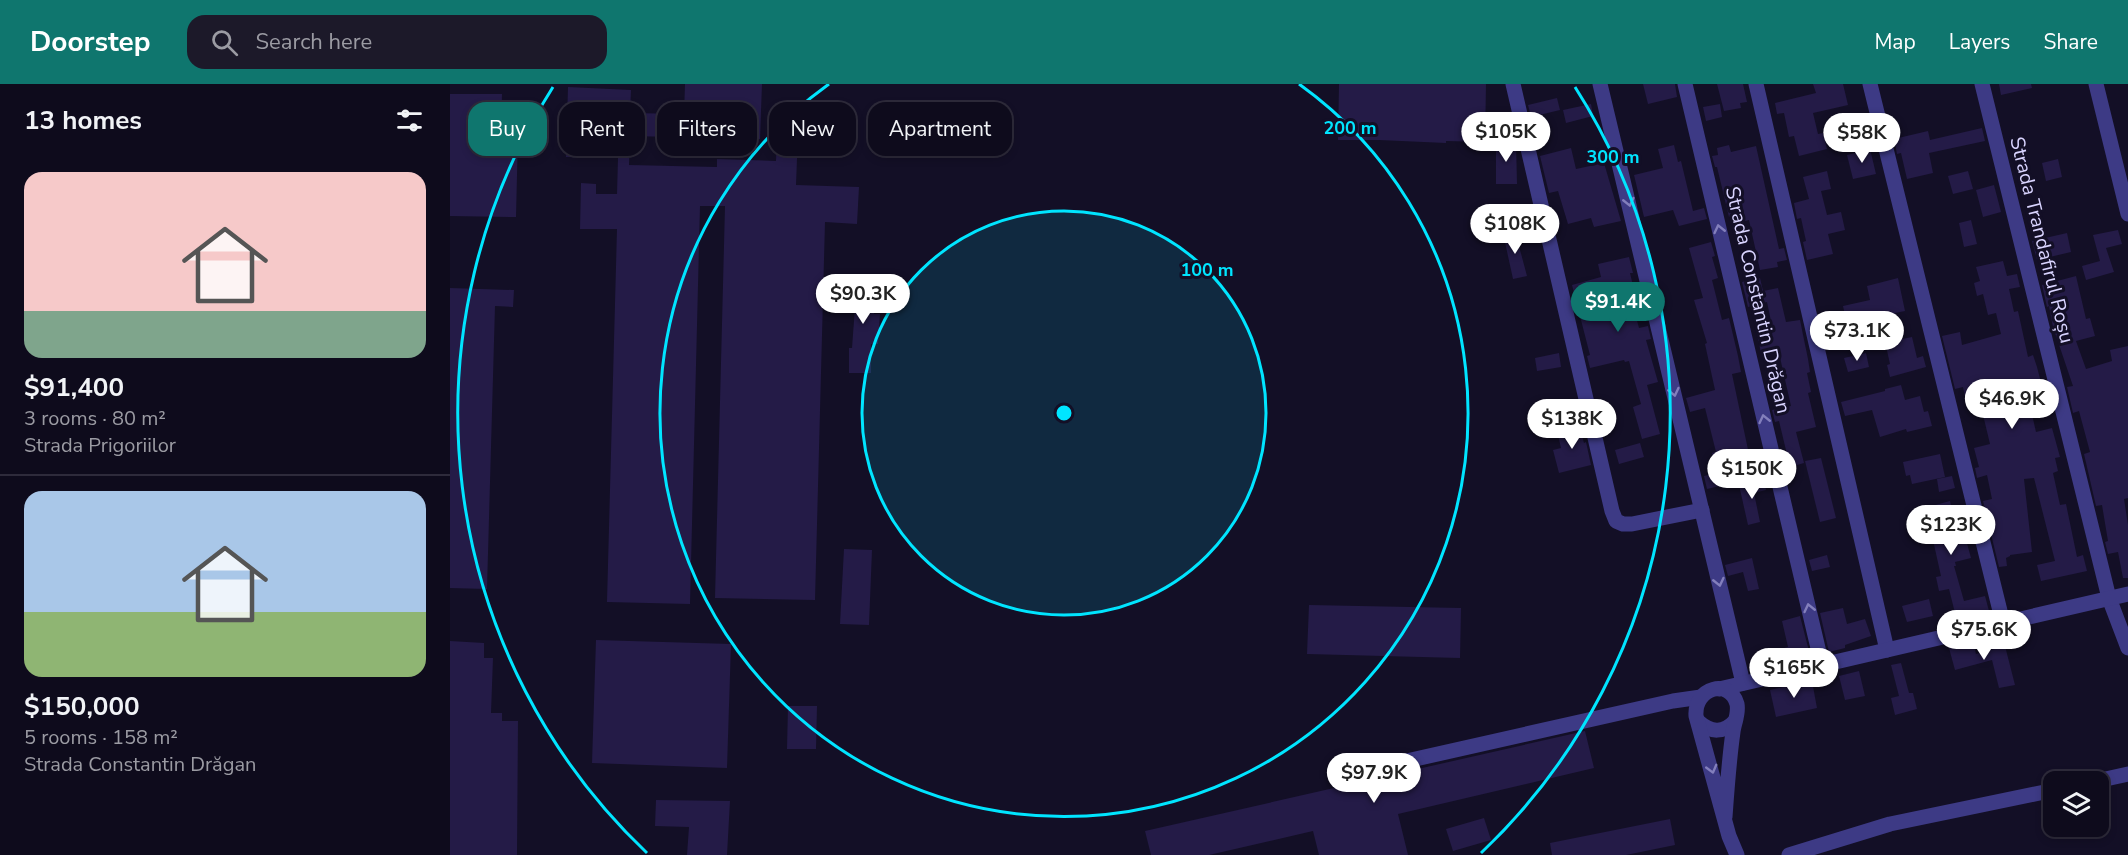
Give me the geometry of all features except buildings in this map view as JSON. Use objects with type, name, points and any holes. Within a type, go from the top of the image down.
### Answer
[{"type":"street","points":[[1513,84],[1612,512],[1616,521],[1632,524],[1702,510]]},
{"type":"street","points":[[1600,84],[1743,682],[1736,701],[1737,715],[1730,727],[1717,731],[1704,727],[1699,722]]},
{"type":"street","name":"Strada Constantin Drăgan","points":[[1685,84],[1822,665]]},
{"type":"street","points":[[1756,84],[1887,650]]},
{"type":"street","points":[[1870,84],[2003,623]]},
{"type":"street","name":"Strada Trandafirul Roșu","points":[[1982,84],[2109,598],[2128,648]]},
{"type":"street","points":[[2096,84],[2128,214]]},
{"type":"street","points":[[1362,771],[1701,696],[1712,689],[2128,594]]},
{"type":"street","points":[[1719,689],[1732,695],[1736,701]]},
{"type":"street","points":[[1701,696],[1696,709],[1729,836],[1737,855]]},
{"type":"street","points":[[1725,817],[1734,722]]},
{"type":"street","points":[[2109,778],[2128,774]]},
{"type":"street","points":[[1789,855],[1890,824],[2043,792]]},
{"type":"street","points":[[1817,855],[1834,841]]}]
